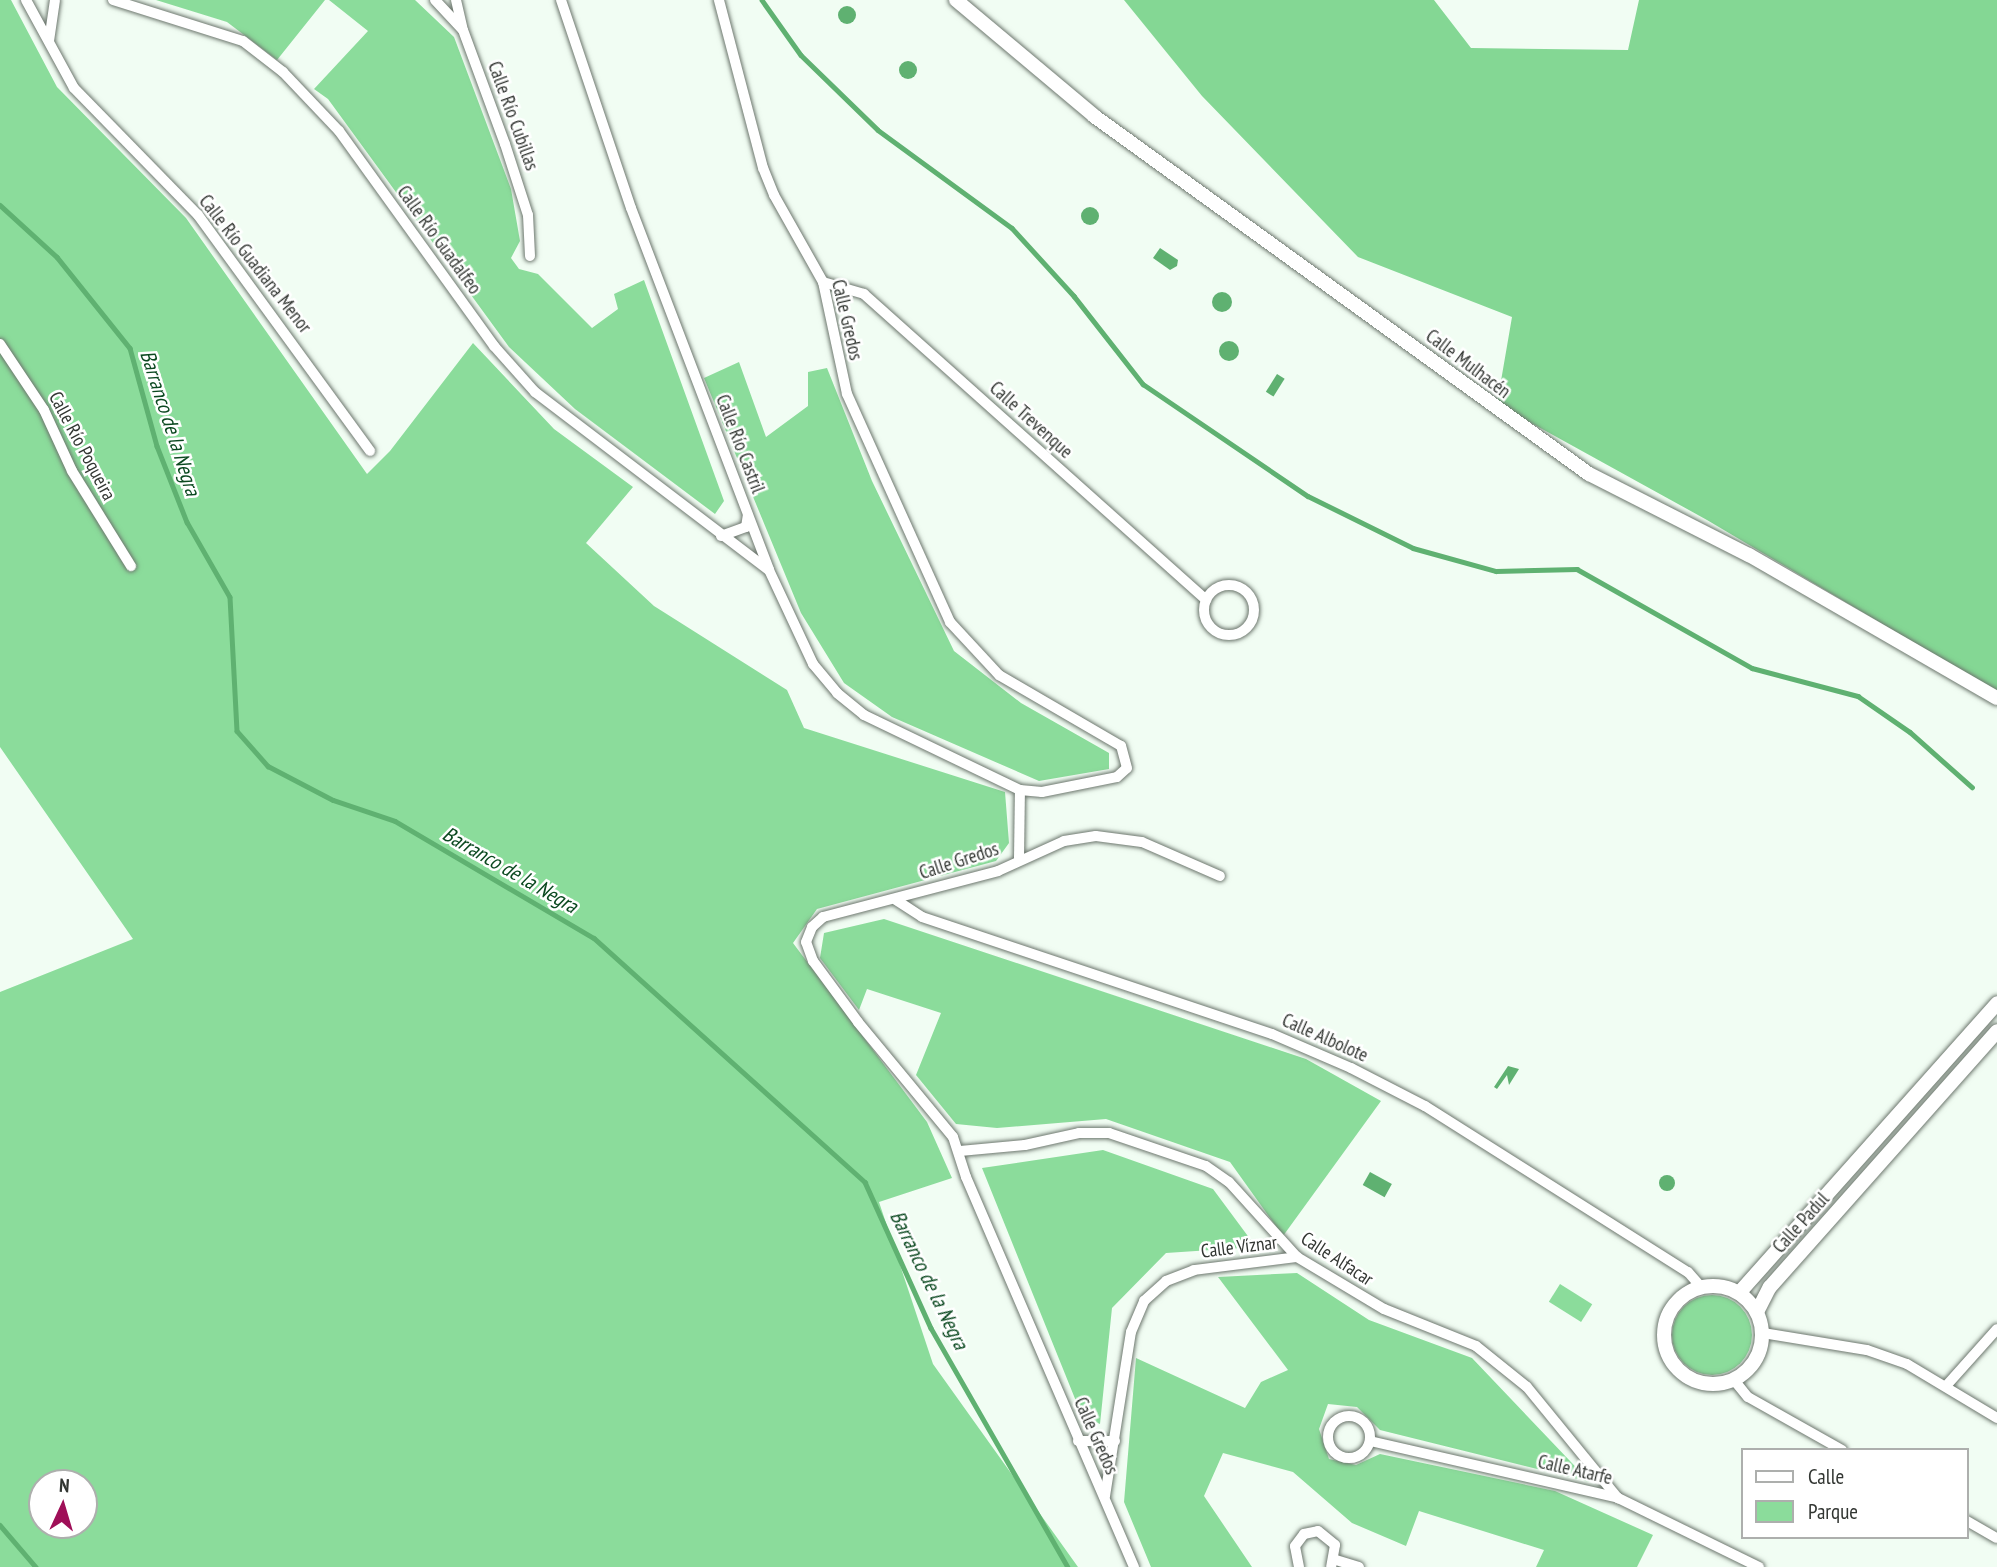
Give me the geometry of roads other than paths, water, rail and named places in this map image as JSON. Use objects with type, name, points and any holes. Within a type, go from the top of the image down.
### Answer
[{"type":"street","name":"Calle Río Guadiana Menor","points":[[26,0],[59,67],[102,121],[198,215],[370,451]]},
{"type":"street","points":[[49,44],[55,0]]},
{"type":"street","name":"Calle Río Guadalfeo","points":[[113,0],[243,41],[284,72],[339,131],[494,346],[535,393],[769,570]]},
{"type":"street","name":"Calle Río Cubillas","points":[[435,0],[463,30],[528,215],[530,256]]},
{"type":"street","points":[[456,0],[463,30]]},
{"type":"street","name":"Calle Río Castril","points":[[561,0],[631,208],[792,626],[837,694],[897,734],[1001,778],[1020,790]]},
{"type":"street","name":"Calle Gredos","points":[[719,0],[763,168],[774,195],[822,282],[847,394],[950,622],[999,675],[1121,746],[1127,758],[1126,768],[1117,777],[1042,792],[1020,790],[1019,858],[998,871],[824,917],[812,927],[806,942],[813,961],[953,1137],[960,1151],[966,1177],[1134,1567]]},
{"type":"street","name":"Calle Mulhacén","points":[[956,0],[1094,116],[1589,474],[1749,555],[1997,698]]},
{"type":"street","name":"Calle Trevenque","points":[[822,282],[864,294],[1206,600]]},
{"type":"street","name":"Calle Río Poqueira","points":[[0,344],[44,410],[72,471],[131,566]]},
{"type":"street","points":[[721,536],[746,527],[748,515]]},
{"type":"street","points":[[1218,588],[1241,588],[1254,607],[1251,623],[1231,636],[1214,631],[1204,617],[1206,600],[1218,588]]},
{"type":"street","points":[[1019,858],[1065,841],[1116,836],[1220,876]]},
{"type":"street","name":"Calle Albolote","points":[[896,900],[922,917],[1272,1034],[1351,1068],[1425,1106],[1688,1272],[1702,1287]]},
{"type":"street","name":"Calle Padul","points":[[1739,1293],[1997,1003]]},
{"type":"street","name":"Calle Padul","points":[[1757,1312],[1770,1287],[1997,1031]]},
{"type":"street","points":[[1954,1050],[1969,1062]]},
{"type":"street","name":"Calle Alfacar","points":[[960,1151],[1025,1145],[1079,1133],[1109,1133],[1206,1166],[1229,1182],[1297,1257],[1384,1309],[1476,1346],[1527,1387],[1618,1498]]},
{"type":"street","points":[[1865,1150],[1880,1163]]},
{"type":"street","name":"Calle Víznar","points":[[1105,1496],[1130,1332],[1152,1291],[1194,1270],[1297,1257]]},
{"type":"street","points":[[1702,1287],[1739,1293],[1757,1312],[1763,1333],[1756,1361],[1734,1380],[1718,1384],[1694,1380],[1674,1366],[1666,1351],[1663,1335],[1670,1311],[1686,1293],[1702,1287]]},
{"type":"street","points":[[1946,1386],[1997,1329]]},
{"type":"street","points":[[1763,1333],[1867,1350],[1907,1364],[1997,1418]]},
{"type":"street","points":[[1734,1380],[1748,1397],[1838,1448]]},
{"type":"street","points":[[1078,1441],[1115,1441]]},
{"type":"street","name":"Calle Atarfe","points":[[1370,1441],[1618,1498],[1759,1567]]},
{"type":"street","points":[[1969,1522],[1997,1538]]},
{"type":"street","points":[[1299,1567],[1295,1545],[1311,1532],[1331,1539],[1333,1563],[1359,1567]]},
{"type":"waterway","points":[[762,0],[801,55],[878,130],[1012,228],[1074,296],[1143,384],[1308,496],[1413,548],[1496,571],[1577,569],[1752,668],[1858,696],[1910,732],[1972,787]]},
{"type":"waterway","name":"Barranco de la Negra","points":[[0,205],[57,257],[130,348],[157,446],[187,522],[230,597],[237,731],[268,766],[333,800],[395,821],[594,938],[865,1182],[931,1328],[1068,1567]]},
{"type":"waterway","points":[[0,1525],[36,1567]]}]
